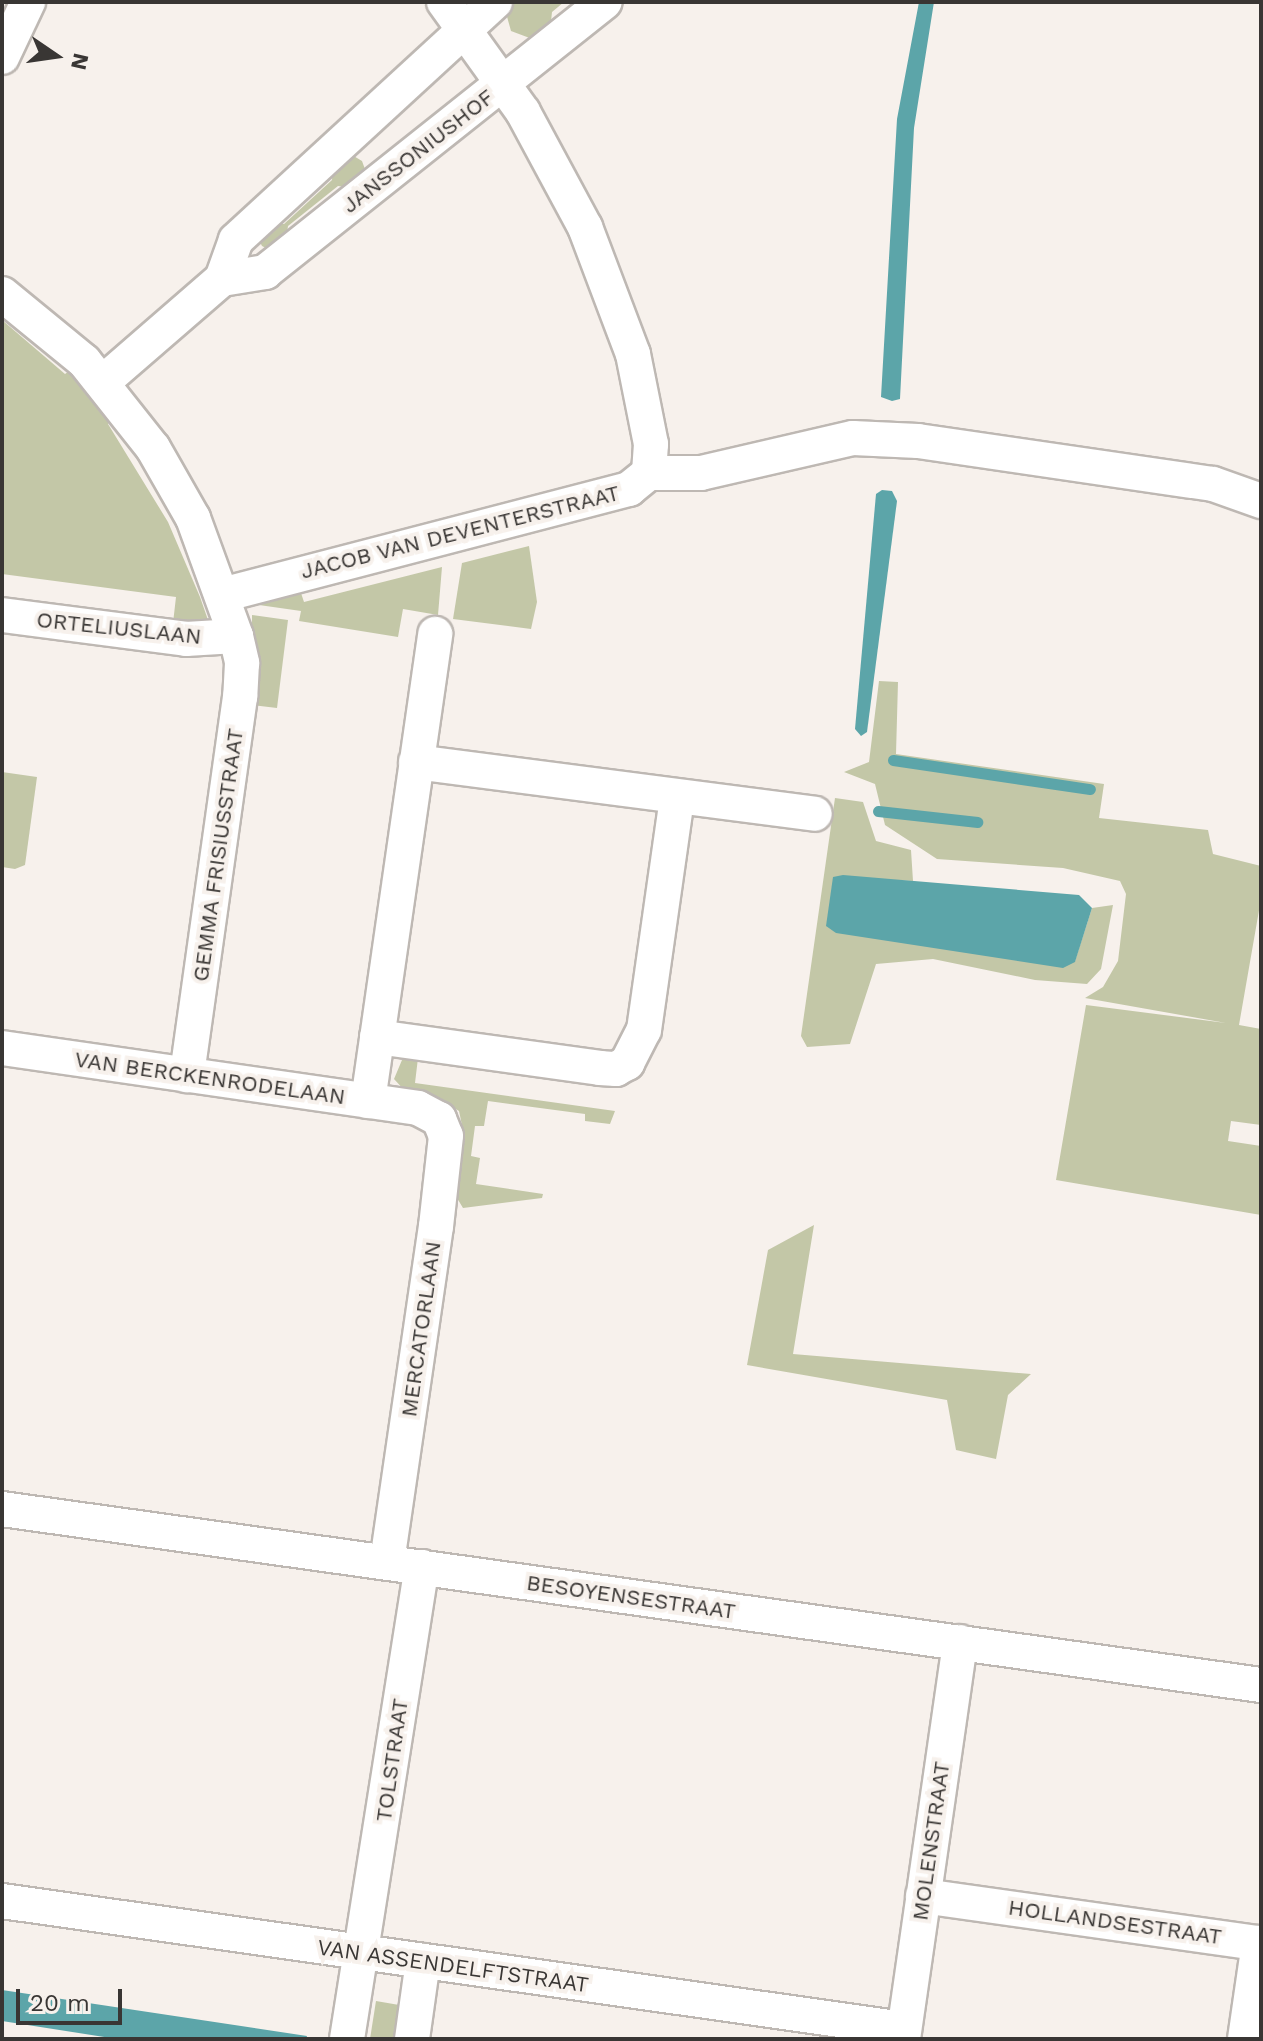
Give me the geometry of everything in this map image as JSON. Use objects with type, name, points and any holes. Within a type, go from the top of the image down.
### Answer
[{"type":"street","points":[[2,57],[28,2]]},
{"type":"street","points":[[444,2],[504,82],[551,159],[610,286],[633,354],[651,444],[649,473],[701,473],[833,441],[883,438],[1213,484],[1261,501]]},
{"type":"street","points":[[103,382],[222,279],[236,240],[495,2]]},
{"type":"street","name":"JANSSONIUSHOF","points":[[222,279],[265,272],[605,2]]},
{"type":"street","name":"GEMMA FRISIUSSTRAAT","points":[[2,294],[103,382],[175,484],[236,636],[242,663],[240,697],[187,1075]]},
{"type":"street","name":"JACOB VAN DEVENTERSTRAAT","points":[[222,595],[629,489],[649,473]]},
{"type":"street","name":"ORTELIUSLAAN","points":[[2,615],[186,639],[236,636]]},
{"type":"street","points":[[368,1101],[435,634]]},
{"type":"street","points":[[416,762],[677,799],[815,814]]},
{"type":"street","points":[[377,1037],[600,1068],[616,1069],[627,1063],[644,1030],[677,799]]},
{"type":"street","name":"VAN BERCKENRODELAAN","points":[[2,1048],[418,1108]]},
{"type":"street","name":"MERCATORLAAN","points":[[387,1562],[446,1136],[439,1119],[418,1108]]},
{"type":"street","name":"BESOYENSESTRAAT","points":[[2,1509],[1261,1685]]},
{"type":"street","name":"TOLSTRAAT","points":[[347,2039],[422,1567]]},
{"type":"street","name":"MOLENSTRAAT","points":[[904,2034],[960,1642]]},
{"type":"street","name":"HOLLANDSESTRAAT","points":[[923,1896],[1259,1943],[1245,2039]]},
{"type":"street","name":"VAN ASSENDELFTSTRAAT","points":[[2,1901],[423,1961],[793,2026],[904,2034]]},
{"type":"street","points":[[412,2039],[423,1961]]},
{"type":"green space","points":[[510,2],[564,2],[552,12],[550,31],[535,40],[511,31],[506,13]]},
{"type":"green space","points":[[352,155],[362,161],[366,172],[352,188],[338,186],[288,226],[286,240],[268,249],[262,246],[259,240],[271,224],[284,224],[332,180],[333,166]]},
{"type":"green space","points":[[2,320],[65,374],[73,368],[115,416],[108,424],[168,522],[208,620],[203,624],[173,623],[176,597],[2,574]]},
{"type":"green space","points":[[529,546],[537,602],[531,629],[453,619],[462,563]]},
{"type":"green space","points":[[442,567],[438,615],[403,609],[398,637],[299,621],[301,611],[259,605],[273,595],[300,590],[304,602]]},
{"type":"green space","points":[[252,615],[288,620],[277,708],[252,705]]},
{"type":"green space","points":[[879,681],[898,682],[896,754],[1104,784],[1099,818],[1208,830],[1213,854],[1261,866],[1261,899],[1239,1025],[1261,1029],[1261,1125],[1231,1121],[1228,1141],[1261,1146],[1261,1215],[1056,1180],[1086,1005],[1226,1023],[1085,998],[1103,987],[1118,961],[1126,894],[1120,881],[1063,868],[937,859],[885,825],[875,784],[844,772],[869,762]]},
{"type":"green space","points":[[2,772],[37,777],[25,865],[15,869],[2,867]]},
{"type":"green space","points":[[835,798],[863,802],[876,841],[911,850],[913,881],[834,877],[1075,961],[1092,908],[1113,905],[1101,969],[1087,984],[1035,980],[933,959],[876,964],[850,1044],[807,1047],[801,1036]]},
{"type":"green space","points":[[418,1058],[415,1083],[615,1111],[610,1124],[585,1121],[585,1114],[488,1101],[484,1126],[475,1126],[471,1156],[480,1158],[476,1184],[543,1194],[542,1198],[463,1208],[454,1193],[463,1130],[459,1111],[436,1097],[406,1092],[394,1079],[402,1060]]},
{"type":"green space","points":[[814,1225],[793,1354],[1031,1374],[1008,1395],[996,1459],[956,1450],[947,1400],[747,1365],[768,1250]]},
{"type":"green space","points":[[376,2001],[405,2006],[400,2039],[370,2039]]},
{"type":"water","points":[[919,2],[934,2],[914,128],[900,399],[892,401],[881,397],[897,119]]},
{"type":"water","points":[[882,490],[892,491],[897,501],[867,732],[861,736],[855,729],[876,494]]},
{"type":"water","points":[[843,875],[1079,895],[1092,908],[1075,962],[1063,968],[836,933],[826,926],[833,877]]},
{"type":"water","points":[[2,1990],[307,2036],[306,2039],[117,2039],[2,2021]]},
{"type":"waterway","points":[[893,760],[1090,789]]},
{"type":"waterway","points":[[878,811],[977,822]]}]
